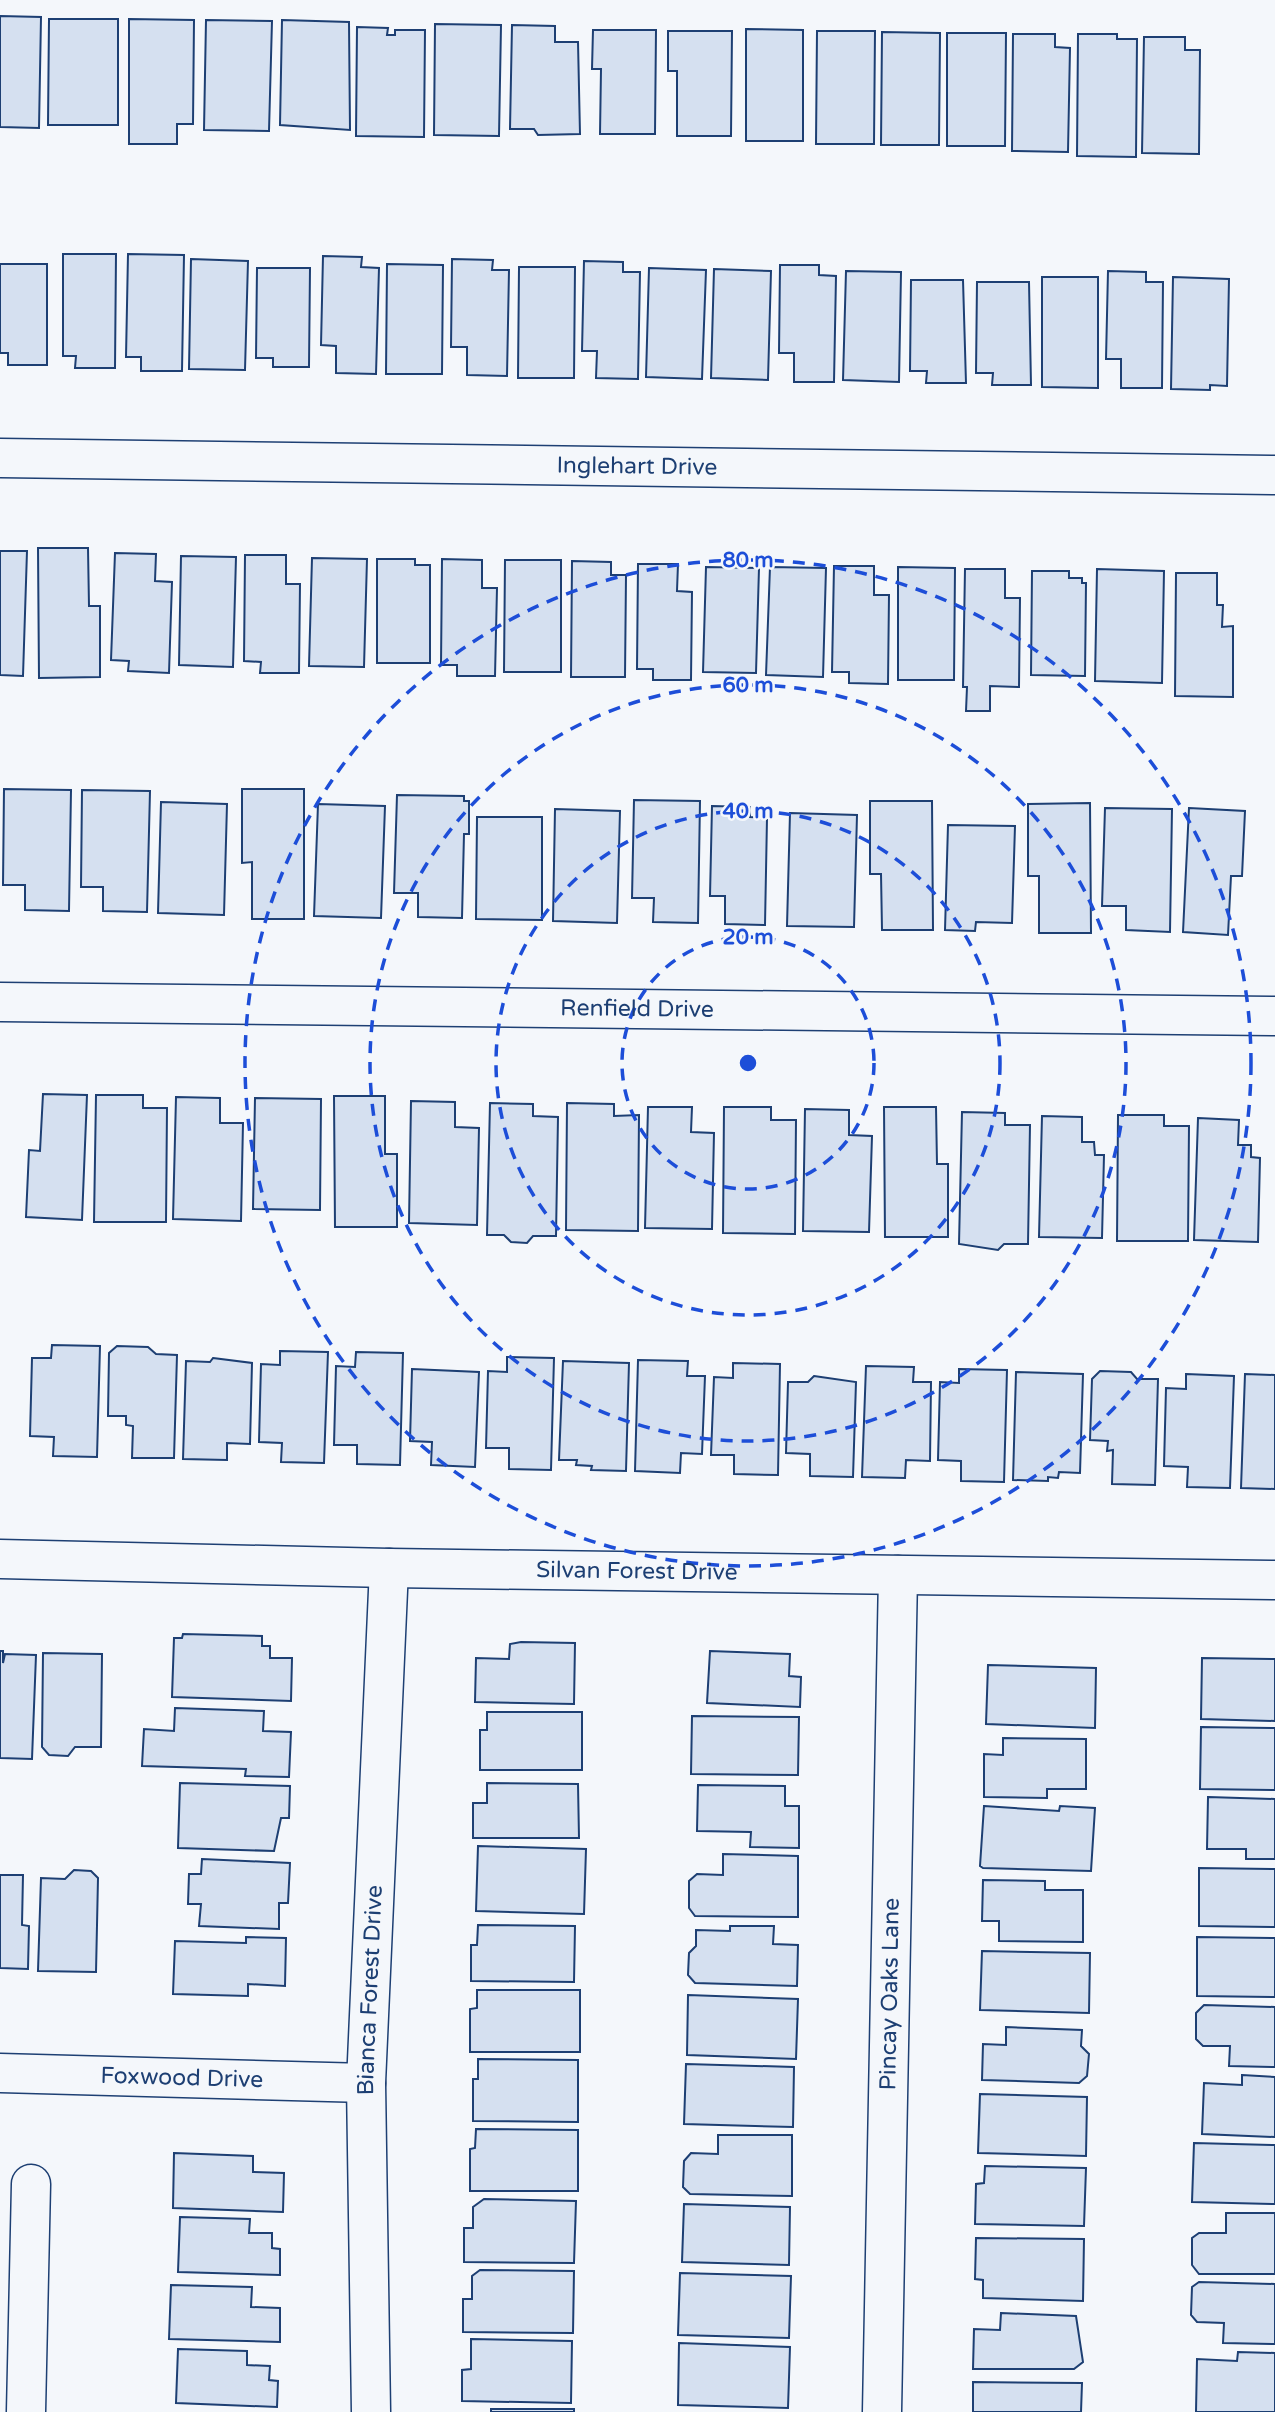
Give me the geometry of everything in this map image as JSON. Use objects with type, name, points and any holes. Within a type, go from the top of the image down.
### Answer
[{"type":"street","name":"Inglehart Drive","points":[[0,458],[1275,475]]},
{"type":"street","name":"Renfield Drive","points":[[0,1002],[1275,1016]]},
{"type":"street","name":"Silvan Forest Drive","points":[[0,1559],[389,1568],[1275,1580]]},
{"type":"street","name":"Bianca Forest Drive","points":[[370,2412],[366,2083],[389,1568]]},
{"type":"street","name":"Pincay Oaks Lane","points":[[882,2412],[898,1575]]},
{"type":"street","name":"Foxwood Drive","points":[[0,2073],[366,2083]]},
{"type":"street","points":[[26,2412],[14,2330],[31,2184]]},
{"type":"building","points":[[0,16],[41,17],[39,128],[0,127]]},
{"type":"building","points":[[49,19],[118,19],[118,125],[48,125]]},
{"type":"building","points":[[129,19],[194,20],[193,124],[177,124],[177,144],[129,144]]},
{"type":"building","points":[[206,20],[272,21],[269,131],[204,130]]},
{"type":"building","points":[[282,20],[349,22],[350,130],[280,125]]},
{"type":"building","points":[[435,24],[501,25],[499,136],[434,135]]},
{"type":"building","points":[[512,25],[555,26],[555,42],[578,42],[580,134],[538,135],[534,129],[510,129]]},
{"type":"building","points":[[357,27],[388,28],[387,35],[395,35],[395,30],[425,30],[424,137],[356,136]]},
{"type":"building","points":[[746,29],[803,30],[803,141],[746,141]]},
{"type":"building","points":[[593,30],[656,30],[655,134],[600,134],[601,69],[592,69]]},
{"type":"building","points":[[668,31],[732,31],[731,136],[677,136],[677,71],[668,71]]},
{"type":"building","points":[[817,31],[875,31],[874,144],[816,144]]},
{"type":"building","points":[[882,32],[940,33],[939,145],[881,145]]},
{"type":"building","points":[[947,33],[1006,33],[1005,146],[947,146]]},
{"type":"building","points":[[1013,34],[1055,34],[1055,47],[1070,48],[1068,152],[1012,151]]},
{"type":"building","points":[[1078,34],[1117,34],[1117,39],[1137,39],[1136,157],[1077,156]]},
{"type":"building","points":[[1144,37],[1185,37],[1185,50],[1200,50],[1199,154],[1142,153]]},
{"type":"building","points":[[63,254],[116,254],[115,368],[75,368],[76,356],[63,356]]},
{"type":"building","points":[[128,254],[184,255],[182,371],[141,371],[141,357],[126,357]]},
{"type":"building","points":[[323,256],[362,257],[361,267],[379,268],[376,374],[336,373],[336,346],[321,345]]},
{"type":"building","points":[[191,259],[248,261],[245,370],[189,369]]},
{"type":"building","points":[[452,259],[493,260],[492,270],[509,270],[507,376],[467,375],[467,347],[451,347]]},
{"type":"building","points":[[584,261],[623,262],[623,272],[640,272],[638,379],[596,378],[597,351],[582,351]]},
{"type":"building","points":[[0,264],[47,264],[47,365],[8,365],[8,353],[0,353]]},
{"type":"building","points":[[387,264],[443,265],[442,374],[386,374]]},
{"type":"building","points":[[780,265],[819,265],[819,275],[836,276],[834,382],[794,382],[794,353],[779,353]]},
{"type":"building","points":[[519,267],[575,267],[574,378],[518,378]]},
{"type":"building","points":[[257,268],[310,268],[309,367],[273,367],[273,358],[256,358]]},
{"type":"building","points":[[649,268],[706,270],[702,379],[646,377]]},
{"type":"building","points":[[714,269],[771,271],[768,380],[711,378]]},
{"type":"building","points":[[846,271],[901,272],[899,382],[843,380]]},
{"type":"building","points":[[1108,271],[1146,272],[1146,282],[1163,282],[1162,388],[1121,388],[1121,359],[1106,359]]},
{"type":"building","points":[[1042,277],[1098,277],[1098,388],[1042,387]]},
{"type":"building","points":[[1173,277],[1229,279],[1227,386],[1210,385],[1210,390],[1171,389]]},
{"type":"building","points":[[911,280],[963,280],[966,383],[926,383],[927,371],[910,371]]},
{"type":"building","points":[[977,282],[1029,282],[1031,385],[992,385],[993,373],[976,373]]},
{"type":"building","points":[[38,548],[88,548],[89,606],[100,606],[100,677],[39,678]]},
{"type":"building","points":[[0,551],[27,551],[23,676],[0,675]]},
{"type":"building","points":[[115,553],[156,554],[155,581],[172,582],[169,673],[128,671],[129,661],[111,660]]},
{"type":"building","points":[[245,555],[286,555],[286,584],[300,584],[299,673],[260,673],[261,662],[244,661]]},
{"type":"building","points":[[181,556],[236,557],[233,667],[179,665]]},
{"type":"building","points":[[312,558],[367,559],[364,667],[309,666]]},
{"type":"building","points":[[377,559],[415,559],[415,565],[430,565],[430,663],[377,663]]},
{"type":"building","points":[[442,559],[482,560],[482,588],[497,588],[495,676],[457,676],[457,665],[441,665]]},
{"type":"building","points":[[505,560],[561,560],[561,672],[504,672]]},
{"type":"building","points":[[572,561],[611,562],[611,575],[626,575],[625,677],[571,677]]},
{"type":"building","points":[[638,564],[678,564],[677,591],[692,592],[691,680],[653,680],[653,669],[637,669]]},
{"type":"building","points":[[834,566],[874,566],[874,595],[889,595],[888,684],[849,683],[849,672],[832,672]]},
{"type":"building","points":[[706,567],[759,568],[756,673],[703,672]]},
{"type":"building","points":[[770,567],[826,568],[823,677],[766,675]]},
{"type":"building","points":[[898,567],[955,568],[954,680],[898,680]]},
{"type":"building","points":[[965,569],[1005,569],[1005,598],[1020,598],[1019,687],[990,686],[990,711],[966,711],[967,687],[963,687]]},
{"type":"building","points":[[1097,569],[1164,571],[1162,683],[1095,681]]},
{"type":"building","points":[[1032,571],[1069,571],[1069,578],[1082,578],[1082,583],[1086,583],[1085,676],[1031,675]]},
{"type":"building","points":[[1176,573],[1217,573],[1217,605],[1223,605],[1222,627],[1233,626],[1233,697],[1175,696]]},
{"type":"building","points":[[4,789],[71,790],[69,911],[25,910],[25,885],[3,885]]},
{"type":"building","points":[[242,789],[304,789],[304,919],[252,919],[252,862],[242,863]]},
{"type":"building","points":[[82,790],[150,791],[147,912],[103,911],[103,887],[81,887]]},
{"type":"building","points":[[397,795],[464,796],[464,801],[469,801],[469,834],[464,834],[462,918],[418,917],[418,893],[394,893]]},
{"type":"building","points":[[634,800],[700,801],[698,923],[653,922],[654,898],[632,898]]},
{"type":"building","points":[[870,801],[932,801],[933,930],[882,930],[881,874],[870,874]]},
{"type":"building","points":[[161,802],[227,804],[224,915],[158,913]]},
{"type":"building","points":[[1090,803],[1091,933],[1039,933],[1039,876],[1028,876],[1028,804]]},
{"type":"building","points":[[318,804],[385,806],[381,918],[314,916]]},
{"type":"building","points":[[712,806],[750,807],[750,817],[767,818],[765,925],[725,924],[725,896],[710,896]]},
{"type":"building","points":[[1105,808],[1172,809],[1170,932],[1126,930],[1126,906],[1102,906]]},
{"type":"building","points":[[1189,808],[1245,811],[1242,876],[1231,876],[1228,935],[1183,932]]},
{"type":"building","points":[[555,809],[620,811],[617,923],[553,921]]},
{"type":"building","points":[[790,813],[857,815],[854,927],[787,926]]},
{"type":"building","points":[[477,817],[542,817],[542,920],[476,919]]},
{"type":"building","points":[[948,825],[1015,826],[1012,923],[976,922],[975,931],[945,930]]},
{"type":"building","points":[[43,1094],[87,1095],[82,1220],[26,1217],[29,1150],[40,1151]]},
{"type":"building","points":[[96,1095],[143,1095],[143,1108],[167,1108],[166,1222],[94,1222]]},
{"type":"building","points":[[334,1096],[385,1096],[385,1154],[397,1154],[397,1227],[335,1227]]},
{"type":"building","points":[[176,1097],[220,1098],[220,1123],[243,1123],[241,1221],[173,1219]]},
{"type":"building","points":[[255,1098],[321,1099],[320,1210],[253,1209]]},
{"type":"building","points":[[411,1101],[455,1102],[455,1127],[479,1128],[477,1225],[409,1223]]},
{"type":"building","points":[[490,1103],[533,1104],[533,1116],[558,1117],[556,1236],[533,1236],[527,1243],[511,1242],[504,1235],[487,1235]]},
{"type":"building","points":[[567,1103],[614,1104],[614,1116],[639,1115],[638,1231],[566,1230]]},
{"type":"building","points":[[648,1107],[692,1107],[691,1132],[714,1133],[712,1229],[645,1228]]},
{"type":"building","points":[[724,1107],[771,1107],[771,1120],[796,1120],[795,1234],[723,1233]]},
{"type":"building","points":[[884,1107],[936,1107],[937,1164],[948,1164],[948,1237],[885,1237]]},
{"type":"building","points":[[805,1109],[849,1110],[849,1135],[872,1136],[869,1232],[803,1231]]},
{"type":"building","points":[[962,1112],[1005,1113],[1005,1125],[1030,1125],[1028,1244],[1004,1244],[998,1250],[959,1244]]},
{"type":"building","points":[[1118,1115],[1164,1115],[1164,1126],[1189,1126],[1188,1241],[1117,1241]]},
{"type":"building","points":[[1042,1116],[1082,1117],[1082,1142],[1094,1142],[1095,1155],[1104,1155],[1102,1238],[1039,1237]]},
{"type":"building","points":[[1198,1118],[1239,1120],[1238,1145],[1251,1145],[1251,1157],[1260,1158],[1258,1242],[1194,1240]]},
{"type":"building","points":[[52,1345],[100,1346],[97,1457],[53,1456],[54,1437],[30,1436],[32,1358],[51,1358]]},
{"type":"building","points":[[117,1346],[148,1347],[156,1354],[177,1355],[174,1458],[132,1458],[133,1426],[126,1425],[126,1416],[108,1416],[109,1353]]},
{"type":"building","points":[[280,1351],[328,1352],[324,1463],[281,1462],[282,1443],[259,1442],[261,1364],[280,1365]]},
{"type":"building","points":[[356,1352],[403,1353],[400,1465],[357,1464],[357,1445],[334,1445],[336,1366],[355,1367]]},
{"type":"building","points":[[507,1357],[554,1358],[551,1470],[509,1469],[509,1448],[486,1448],[488,1371],[507,1372]]},
{"type":"building","points":[[213,1358],[252,1363],[250,1444],[227,1443],[227,1460],[183,1459],[186,1361],[210,1362]]},
{"type":"building","points":[[638,1360],[688,1361],[687,1376],[705,1376],[702,1454],[681,1453],[680,1473],[635,1471]]},
{"type":"building","points":[[563,1361],[629,1363],[626,1471],[591,1470],[592,1466],[576,1465],[577,1460],[559,1460]]},
{"type":"building","points":[[733,1363],[780,1364],[778,1475],[734,1474],[734,1455],[711,1455],[714,1377],[733,1378]]},
{"type":"building","points":[[866,1366],[914,1367],[913,1382],[931,1382],[930,1461],[906,1460],[905,1478],[862,1477]]},
{"type":"building","points":[[412,1369],[479,1372],[475,1467],[431,1465],[432,1442],[410,1441]]},
{"type":"building","points":[[959,1369],[1007,1370],[1004,1482],[961,1481],[961,1461],[938,1460],[940,1382],[959,1383]]},
{"type":"building","points":[[1100,1371],[1131,1372],[1137,1379],[1158,1379],[1155,1485],[1112,1484],[1113,1450],[1107,1451],[1108,1441],[1090,1440],[1092,1379]]},
{"type":"building","points":[[1016,1372],[1083,1374],[1080,1473],[1059,1472],[1058,1478],[1048,1477],[1048,1481],[1013,1480]]},
{"type":"building","points":[[1186,1374],[1234,1376],[1230,1488],[1187,1487],[1188,1467],[1164,1466],[1166,1388],[1186,1389]]},
{"type":"building","points":[[1245,1374],[1275,1375],[1275,1489],[1241,1488]]},
{"type":"building","points":[[814,1376],[856,1382],[853,1477],[810,1476],[810,1454],[786,1453],[788,1382],[808,1382]]},
{"type":"building","points":[[183,1634],[262,1636],[262,1646],[270,1646],[270,1658],[292,1658],[291,1701],[172,1697],[174,1638],[182,1638]]},
{"type":"building","points":[[575,1643],[574,1704],[475,1702],[476,1658],[509,1659],[510,1644]]},
{"type":"building","points":[[0,1651],[3,1651],[3,1663],[5,1654],[36,1655],[32,1759],[0,1758]]},
{"type":"building","points":[[710,1651],[790,1654],[789,1676],[801,1677],[800,1707],[707,1703]]},
{"type":"building","points":[[43,1653],[102,1654],[101,1747],[75,1747],[68,1756],[49,1755],[42,1747]]},
{"type":"building","points":[[1202,1658],[1275,1659],[1275,1721],[1201,1719]]},
{"type":"building","points":[[988,1665],[1096,1668],[1095,1728],[986,1724]]},
{"type":"building","points":[[175,1708],[264,1711],[263,1731],[291,1732],[289,1777],[245,1776],[246,1769],[142,1766],[144,1729],[174,1731]]},
{"type":"building","points":[[487,1712],[582,1712],[582,1770],[480,1770],[480,1730],[487,1730]]},
{"type":"building","points":[[692,1716],[799,1717],[798,1775],[691,1774]]},
{"type":"building","points":[[1201,1727],[1275,1728],[1275,1790],[1200,1789]]},
{"type":"building","points":[[1003,1738],[1086,1739],[1086,1789],[1047,1789],[1047,1798],[984,1797],[984,1754],[1003,1755]]},
{"type":"building","points":[[180,1783],[290,1786],[289,1818],[281,1818],[274,1851],[178,1848]]},
{"type":"building","points":[[487,1783],[578,1784],[579,1838],[473,1838],[473,1803],[487,1803]]},
{"type":"building","points":[[698,1785],[785,1786],[785,1806],[799,1806],[799,1848],[750,1847],[751,1832],[697,1831]]},
{"type":"building","points":[[1208,1797],[1275,1799],[1275,1859],[1246,1859],[1246,1849],[1207,1849]]},
{"type":"building","points":[[984,1806],[1059,1811],[1060,1806],[1095,1808],[1091,1871],[983,1868],[980,1866]]},
{"type":"building","points":[[478,1846],[586,1849],[584,1914],[476,1911]]},
{"type":"building","points":[[723,1854],[798,1856],[798,1917],[695,1916],[689,1908],[689,1881],[697,1874],[723,1875]]},
{"type":"building","points":[[202,1859],[290,1863],[288,1903],[279,1903],[279,1929],[199,1926],[201,1904],[188,1904],[189,1874],[201,1874]]},
{"type":"building","points":[[1199,1868],[1275,1869],[1275,1927],[1199,1926]]},
{"type":"building","points":[[74,1870],[91,1871],[98,1878],[96,1972],[38,1971],[41,1878],[65,1879]]},
{"type":"building","points":[[0,1875],[23,1875],[22,1925],[29,1926],[28,1969],[0,1968]]},
{"type":"building","points":[[983,1880],[1045,1881],[1045,1890],[1083,1890],[1083,1942],[999,1941],[999,1921],[982,1921]]},
{"type":"building","points":[[478,1925],[575,1926],[574,1982],[471,1981],[471,1945],[477,1945]]},
{"type":"building","points":[[730,1926],[774,1926],[773,1944],[798,1945],[797,1986],[695,1983],[688,1975],[689,1953],[696,1946],[696,1930],[730,1931]]},
{"type":"building","points":[[246,1937],[286,1938],[285,1986],[248,1984],[248,1996],[173,1994],[175,1941],[246,1943]]},
{"type":"building","points":[[1197,1937],[1275,1938],[1275,1997],[1197,1996]]},
{"type":"building","points":[[982,1951],[1090,1953],[1089,2013],[980,2010]]},
{"type":"building","points":[[477,1990],[580,1990],[580,2052],[470,2052],[470,2009],[477,2008]]},
{"type":"building","points":[[688,1995],[798,1999],[796,2059],[687,2055]]},
{"type":"building","points":[[1204,2005],[1275,2007],[1275,2067],[1229,2066],[1230,2046],[1203,2046],[1196,2039],[1196,2013]]},
{"type":"building","points":[[1006,2027],[1082,2030],[1081,2046],[1089,2054],[1087,2076],[1079,2083],[982,2080],[983,2044],[1006,2045]]},
{"type":"building","points":[[478,2059],[578,2060],[578,2122],[473,2121],[473,2079],[478,2079]]},
{"type":"building","points":[[686,2064],[794,2067],[793,2127],[684,2124]]},
{"type":"building","points":[[1242,2075],[1275,2077],[1275,2137],[1202,2134],[1204,2083],[1242,2085]]},
{"type":"building","points":[[980,2094],[1087,2097],[1086,2156],[978,2153]]},
{"type":"building","points":[[476,2129],[578,2130],[578,2191],[470,2191],[470,2149],[475,2148]]},
{"type":"building","points":[[718,2135],[792,2135],[792,2196],[690,2194],[683,2187],[684,2161],[691,2153],[718,2154]]},
{"type":"building","points":[[1194,2143],[1275,2145],[1275,2204],[1192,2202]]},
{"type":"building","points":[[174,2153],[253,2156],[253,2172],[284,2173],[283,2212],[173,2208]]},
{"type":"building","points":[[985,2166],[1086,2168],[1084,2226],[975,2224],[976,2184],[984,2183]]},
{"type":"building","points":[[484,2199],[576,2201],[574,2263],[464,2262],[464,2228],[473,2228],[473,2207]]},
{"type":"building","points":[[684,2204],[790,2207],[789,2265],[682,2262]]},
{"type":"building","points":[[1226,2213],[1275,2213],[1275,2274],[1199,2274],[1192,2265],[1192,2238],[1199,2233],[1226,2233]]},
{"type":"building","points":[[180,2217],[250,2219],[249,2233],[272,2233],[272,2248],[280,2249],[280,2275],[178,2272]]},
{"type":"building","points":[[976,2238],[1084,2239],[1083,2301],[983,2298],[983,2280],[975,2279]]},
{"type":"building","points":[[480,2270],[574,2271],[573,2333],[463,2332],[463,2299],[472,2299],[472,2276]]},
{"type":"building","points":[[680,2273],[791,2276],[789,2338],[678,2335]]},
{"type":"building","points":[[1199,2282],[1275,2284],[1275,2344],[1223,2343],[1224,2323],[1197,2322],[1191,2315],[1192,2287]]},
{"type":"building","points":[[171,2285],[252,2287],[251,2307],[280,2308],[280,2342],[169,2339]]},
{"type":"building","points":[[1001,2313],[1076,2316],[1083,2362],[1074,2369],[973,2369],[974,2329],[1000,2330]]},
{"type":"building","points":[[471,2339],[572,2341],[571,2403],[462,2401],[462,2370],[471,2369]]},
{"type":"building","points":[[679,2343],[790,2347],[788,2408],[678,2405]]},
{"type":"building","points":[[178,2349],[247,2351],[247,2365],[270,2366],[269,2380],[278,2381],[277,2407],[176,2403]]},
{"type":"building","points":[[1238,2352],[1275,2353],[1275,2412],[1196,2412],[1197,2359],[1237,2361]]},
{"type":"building","points":[[973,2382],[1082,2383],[1081,2412],[973,2412]]},
{"type":"building","points":[[491,2409],[574,2409],[574,2412],[491,2412]]}]
